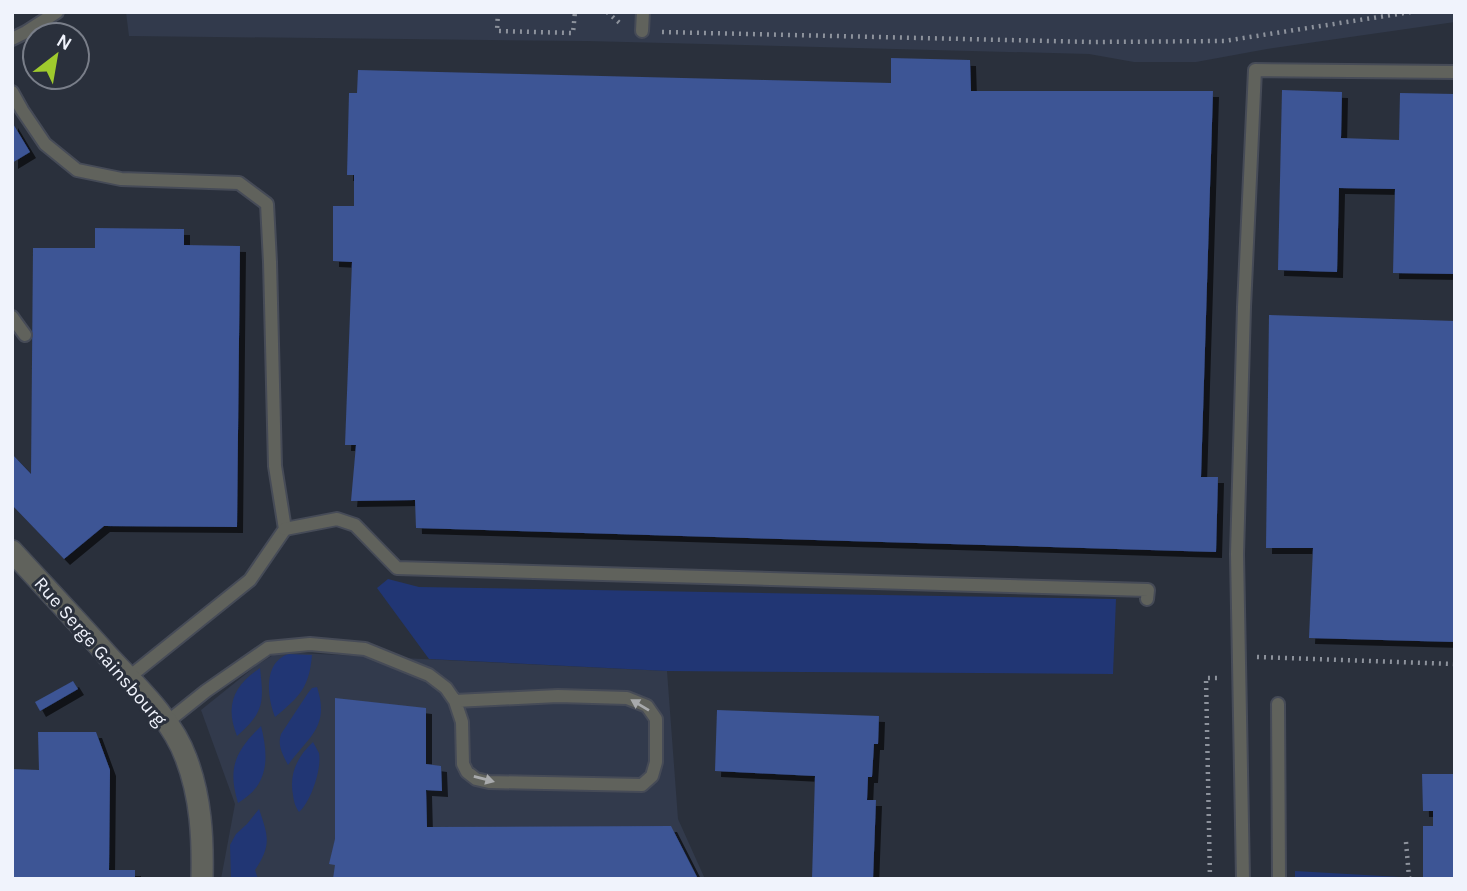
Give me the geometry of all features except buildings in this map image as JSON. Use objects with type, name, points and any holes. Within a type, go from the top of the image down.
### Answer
[{"type":"street","name":"Rue Serge Gainsbourg","points":[[12,551],[166,723],[186,758],[197,799],[202,836],[202,879]]},
{"type":"lane","points":[[12,38],[57,12]]},
{"type":"lane","points":[[642,32],[643,12]]},
{"type":"lane","points":[[1243,879],[1237,554],[1244,307],[1255,70],[1455,72]]},
{"type":"lane","points":[[12,92],[44,144],[77,170],[121,179],[239,183],[267,204],[275,466],[285,529],[250,580],[128,678]]},
{"type":"lane","points":[[12,317],[25,335]]},
{"type":"lane","points":[[285,529],[337,519],[355,525],[397,568],[1148,590],[1147,599]]},
{"type":"lane","points":[[166,723],[268,648],[310,644],[365,649],[429,675],[446,688],[455,701],[462,722],[463,764],[467,772],[476,779],[489,782],[642,786],[652,776],[656,762],[656,719],[647,706],[627,698],[558,696],[455,701]]},
{"type":"lane","points":[[1278,704],[1279,879]]},
{"type":"path","points":[[498,12],[496,31],[573,33],[575,12]]},
{"type":"path","points":[[607,12],[621,25],[642,32],[1093,42],[1224,41],[1411,12]]},
{"type":"path","points":[[1239,656],[1455,664]]},
{"type":"path","points":[[1210,879],[1206,678],[1239,678]]},
{"type":"path","points":[[1406,842],[1410,879]]},
{"type":"shaded area","points":[[126,12],[1455,12],[1455,22],[1196,62],[1134,62],[1089,54],[586,41],[129,36]]},
{"type":"shaded area","points":[[388,579],[419,587],[1116,599],[1113,674],[667,671],[429,659],[377,588]]},
{"type":"shaded area","points":[[278,652],[667,671],[678,819],[705,879],[221,879],[235,804],[201,710],[257,665]]},
{"type":"shaded area","points":[[288,654],[312,655],[311,666],[302,691],[275,717],[270,700],[269,681],[274,665]]},
{"type":"shaded area","points":[[260,668],[260,706],[253,720],[237,736],[232,715],[234,698],[243,682]]},
{"type":"shaded area","points":[[317,687],[321,712],[319,722],[288,765],[280,746],[281,734],[308,693]]},
{"type":"shaded area","points":[[261,726],[265,749],[264,770],[256,788],[238,803],[233,779],[236,760],[245,744]]},
{"type":"shaded area","points":[[313,742],[319,753],[317,776],[308,801],[299,812],[293,795],[293,773]]},
{"type":"shaded area","points":[[259,809],[267,840],[255,870],[258,879],[231,879],[230,845],[236,834]]},
{"type":"shaded area","points":[[1295,871],[1400,877],[1400,879],[1295,879]]}]
